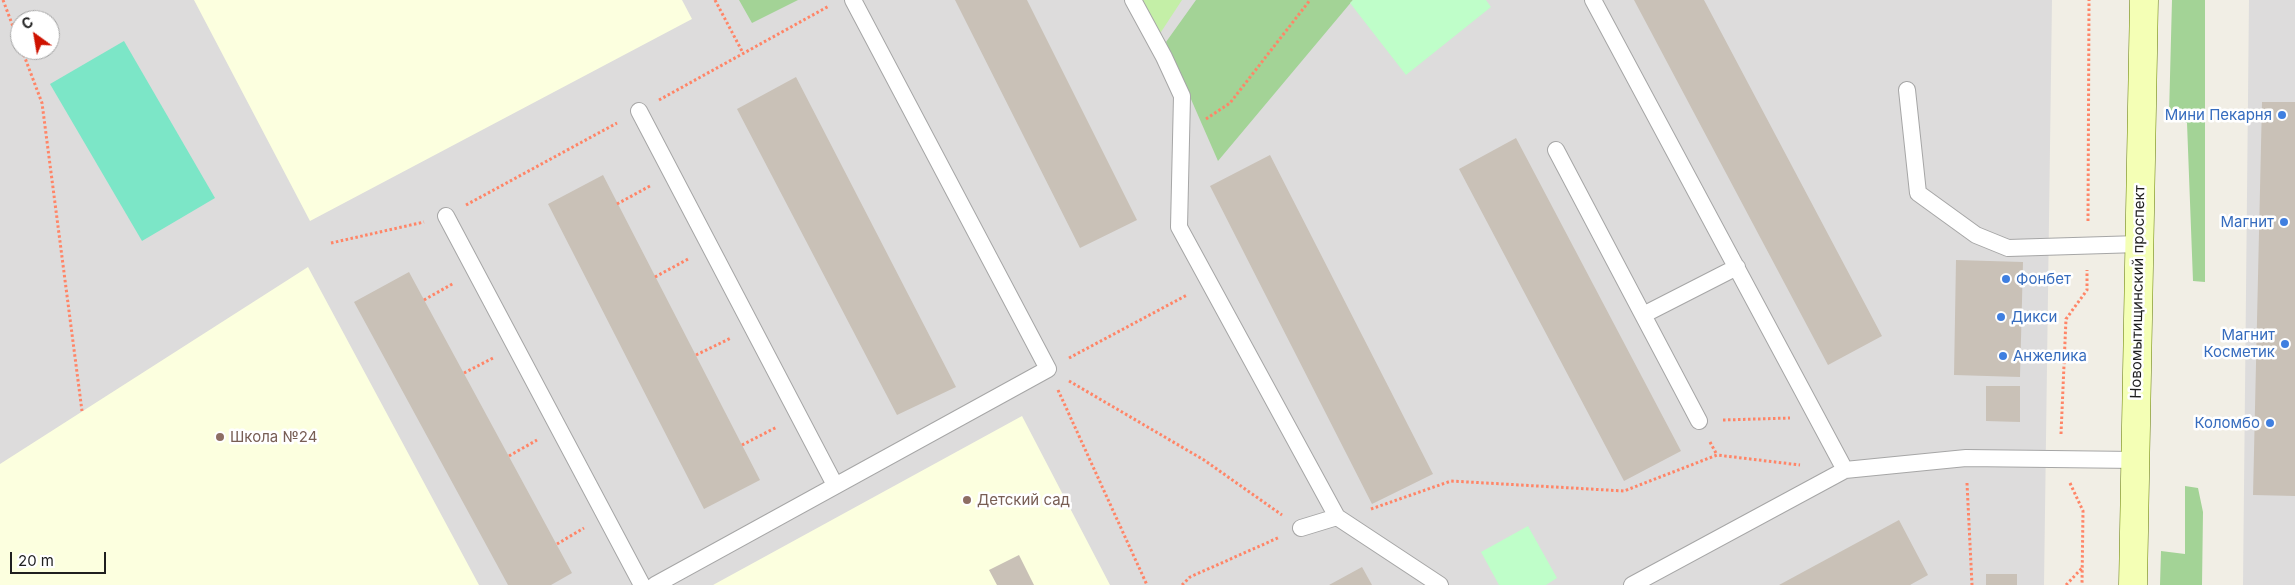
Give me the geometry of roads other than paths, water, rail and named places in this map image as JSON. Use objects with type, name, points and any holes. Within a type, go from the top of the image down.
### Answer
[{"type":"main road","name":"Новомытищинский проспект","points":[[2133,585],[2144,0]]},
{"type":"lane","points":[[655,585],[1048,369],[853,0]]},
{"type":"lane","points":[[1133,0],[1164,57],[1182,96],[1179,227],[1337,517],[1440,585]]},
{"type":"lane","points":[[1594,0],[1845,470]]},
{"type":"lane","points":[[1907,90],[1918,193],[1976,234],[2008,248],[2139,244]]},
{"type":"lane","points":[[639,111],[835,485]]},
{"type":"lane","points":[[1556,150],[1699,421]]},
{"type":"lane","points":[[446,216],[642,585]]},
{"type":"lane","points":[[1643,315],[1737,267]]},
{"type":"lane","points":[[1632,585],[1845,470],[1966,458],[2136,460]]},
{"type":"lane","points":[[1301,528],[1337,517]]},
{"type":"place","name":"Мини Пекарня","points":[[2282,115]]},
{"type":"place","name":"Магнит","points":[[2284,222]]},
{"type":"place","name":"Фонбет","points":[[2006,279]]},
{"type":"place","name":"Дикси","points":[[2001,317]]},
{"type":"place","name":"Магнит Косметик","points":[[2285,344]]},
{"type":"place","name":"Анжелика","points":[[2003,356]]},
{"type":"place","name":"Коломбо","points":[[2270,423]]},
{"type":"place","name":"Школа №24","points":[[220,437]]},
{"type":"place","name":"Детский сад","points":[[967,500]]}]
